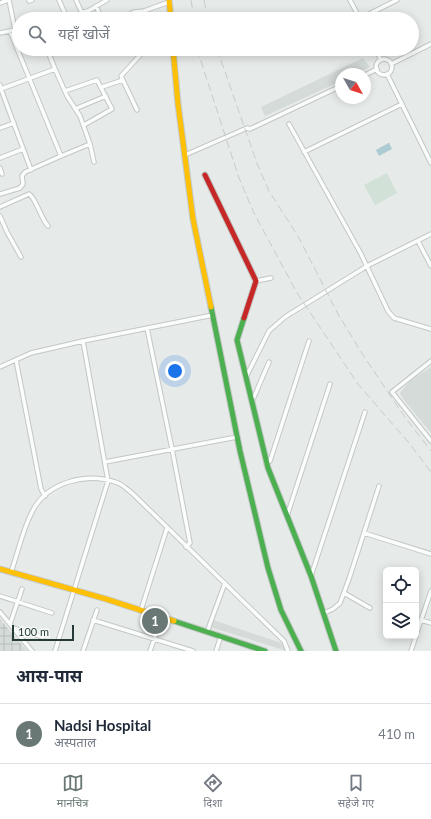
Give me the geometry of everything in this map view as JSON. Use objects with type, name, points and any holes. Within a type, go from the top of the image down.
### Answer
[{"type":"street","points":[[0,3],[8,0],[12,17]]},
{"type":"street","points":[[59,0],[63,12]]},
{"type":"street","points":[[76,0],[82,12]]},
{"type":"street","points":[[84,12],[107,0]]},
{"type":"street","points":[[350,0],[356,12]]},
{"type":"street","points":[[374,12],[397,0]]},
{"type":"street","points":[[134,12],[144,11],[169,1],[170,12]]},
{"type":"street","points":[[96,6],[99,12]]},
{"type":"street","points":[[0,33],[12,31]]},
{"type":"street","points":[[419,50],[431,44]]},
{"type":"street","points":[[23,56],[29,78],[61,156]]},
{"type":"street","points":[[50,56],[65,91],[84,125],[94,162]]},
{"type":"street","points":[[137,110],[121,76],[139,56]]},
{"type":"street","points":[[174,56],[178,104],[193,219],[237,436],[268,568],[281,610],[302,651]]},
{"type":"street","points":[[378,56],[380,60]]},
{"type":"street","points":[[391,64],[407,56]]},
{"type":"street","points":[[385,59],[391,64],[392,70],[388,74],[381,74],[377,70],[377,64],[380,60],[385,59]]},
{"type":"street","points":[[31,170],[1,87],[55,69]]},
{"type":"street","points":[[371,72],[377,70]]},
{"type":"street","points":[[388,74],[431,163]]},
{"type":"street","points":[[65,91],[97,80],[102,87],[112,109],[84,125]]},
{"type":"street","points":[[102,87],[122,80]]},
{"type":"street","points":[[185,155],[250,128],[335,89]]},
{"type":"street","points":[[75,109],[106,96]]},
{"type":"street","points":[[304,152],[402,104]]},
{"type":"street","points":[[0,128],[14,123]]},
{"type":"street","points":[[289,124],[361,254],[388,311],[394,318],[431,329]]},
{"type":"street","points":[[0,194],[20,188],[22,184],[22,176],[25,172],[90,144]]},
{"type":"street","points":[[0,158],[23,149]]},
{"type":"street","points":[[0,168],[2,174]]},
{"type":"street","points":[[205,175],[256,281],[237,340],[266,463],[311,576],[336,651]]},
{"type":"street","points":[[0,206],[29,194],[33,196],[40,214],[48,226]]},
{"type":"street","points":[[0,216],[21,257]]},
{"type":"street","points":[[246,377],[270,331],[285,317],[367,266],[431,234]]},
{"type":"street","points":[[418,241],[431,266]]},
{"type":"street","points":[[256,281],[271,278]]},
{"type":"street","points":[[0,367],[31,354],[83,341],[213,315]]},
{"type":"street","points":[[147,328],[190,543],[186,547]]},
{"type":"street","points":[[55,651],[108,481],[83,341]]},
{"type":"street","points":[[266,463],[270,461],[309,341]]},
{"type":"street","points":[[16,360],[41,489],[45,496]]},
{"type":"street","points":[[431,361],[392,392],[431,441]]},
{"type":"street","points":[[251,399],[254,397],[269,362]]},
{"type":"street","points":[[287,516],[330,384]]},
{"type":"street","points":[[311,576],[365,412]]},
{"type":"street","points":[[105,462],[237,436]]},
{"type":"street","points":[[11,572],[31,513],[39,501],[52,489],[74,480],[96,478],[120,484],[133,494],[284,641],[288,651]]},
{"type":"street","points":[[324,613],[334,609],[340,603],[379,486]]},
{"type":"street","points":[[140,610],[167,528]]},
{"type":"street","points":[[364,533],[431,554]]},
{"type":"street","points":[[0,569],[140,610],[265,651]]},
{"type":"street","points":[[207,632],[225,583]]},
{"type":"street","points":[[12,626],[22,589]]},
{"type":"street","points":[[419,626],[431,591]]},
{"type":"street","points":[[344,592],[370,608]]},
{"type":"street","points":[[0,596],[52,613]]},
{"type":"street","points":[[83,651],[97,610]]},
{"type":"street","points":[[0,612],[32,651]]},
{"type":"street","points":[[150,651],[162,617]]},
{"type":"street","points":[[93,620],[193,651]]},
{"type":"street","points":[[421,620],[431,623]]},
{"type":"street","points":[[12,626],[43,637]]},
{"type":"street","points":[[216,651],[221,636]]},
{"type":"street","points":[[410,651],[414,639]]},
{"type":"shaded area","points":[[363,58],[370,67],[368,68],[342,68]]},
{"type":"shaded area","points":[[335,71],[335,84],[265,116],[261,107]]},
{"type":"shaded area","points":[[387,173],[397,193],[375,205],[364,185]]},
{"type":"shaded area","points":[[431,367],[431,433],[400,393],[410,381]]},
{"type":"shaded area","points":[[0,619],[27,651],[0,651]]},
{"type":"shaded area","points":[[213,620],[281,643],[287,651],[210,627]]},
{"type":"water","points":[[389,143],[392,149],[379,156],[376,150]]},
{"type":"railway","points":[[191,0],[193,12]]},
{"type":"railway","points":[[204,0],[207,12]]},
{"type":"railway","points":[[199,56],[239,178],[254,213],[297,293],[358,384],[409,443],[431,472]]},
{"type":"railway","points":[[219,56],[258,166],[269,191],[299,238],[338,314],[363,355],[404,416],[431,451]]},
{"type":"traffic: fast","points":[[211,307],[240,451],[268,568],[281,610],[301,651]]},
{"type":"traffic: fast","points":[[244,318],[237,340],[268,468],[311,576],[336,651]]},
{"type":"traffic: fast","points":[[174,621],[265,651]]},
{"type":"traffic: slow","points":[[169,0],[170,12]]},
{"type":"traffic: slow","points":[[174,56],[178,104],[193,219],[211,307]]},
{"type":"traffic: slow","points":[[0,569],[106,599],[174,621]]},
{"type":"traffic: jam","points":[[205,175],[256,281],[244,318]]},
{"type":"place","name":"Nadsi Hospital","points":[[155,621]]}]
